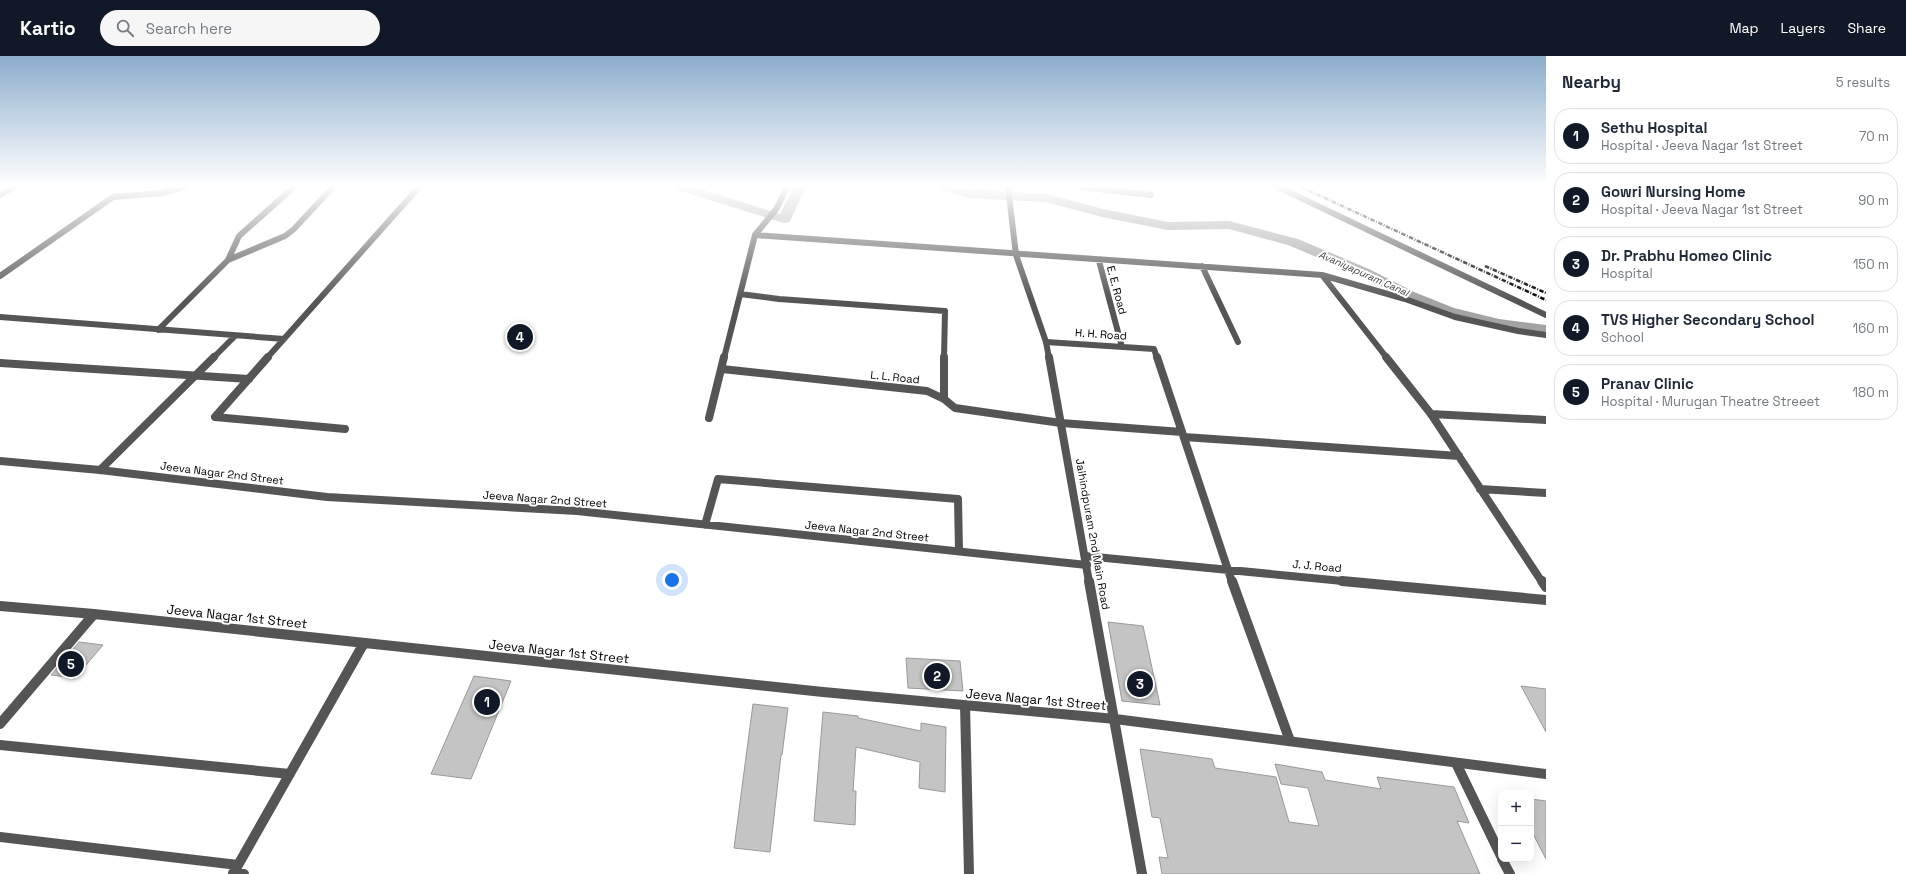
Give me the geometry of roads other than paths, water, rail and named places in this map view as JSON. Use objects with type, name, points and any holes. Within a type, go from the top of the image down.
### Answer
[{"type":"street","points":[[0,276],[73,225]]},
{"type":"street","points":[[158,330],[228,260],[234,252],[235,242],[239,236],[251,225]]},
{"type":"street","points":[[228,260],[285,236],[298,225]]},
{"type":"street","points":[[345,429],[215,417],[385,225]]},
{"type":"street","points":[[709,418],[755,235],[762,225]]},
{"type":"street","name":"Jaihindpuram 2nd Main Road","points":[[1012,225],[1016,255],[1046,342],[1142,874]]},
{"type":"street","points":[[1353,225],[1546,315]]},
{"type":"street","points":[[755,235],[1099,261],[1202,266],[1322,275],[1402,298],[1455,317],[1518,332],[1546,335]]},
{"type":"street","name":"E. E. Road","points":[[1099,261],[1122,347]]},
{"type":"street","points":[[1202,266],[1238,342]]},
{"type":"street","points":[[1322,275],[1431,414],[1546,587]]},
{"type":"street","points":[[740,294],[779,299],[945,311],[944,399]]},
{"type":"street","points":[[0,317],[284,339]]},
{"type":"street","points":[[100,470],[235,336]]},
{"type":"street","name":"H. H. Road","points":[[1046,342],[1154,349],[1183,434]]},
{"type":"street","points":[[0,363],[194,377],[249,379]]},
{"type":"street","name":"L. L. Road","points":[[722,369],[927,391],[944,399],[955,408],[1061,423],[1459,456]]},
{"type":"street","points":[[1431,414],[1546,420]]},
{"type":"street","points":[[1183,434],[1228,570],[1290,742]]},
{"type":"street","name":"Jeeva Nagar 2nd Street","points":[[0,461],[100,470],[327,497],[577,511],[959,551],[1086,561]]},
{"type":"street","points":[[704,524],[718,479],[958,499],[959,551]]},
{"type":"street","points":[[1480,489],[1546,493]]},
{"type":"street","name":"J. J. Road","points":[[1086,561],[1228,570],[1546,600]]},
{"type":"street","name":"Jeeva Nagar 1st Street","points":[[0,606],[94,614],[823,692],[1115,719],[1546,774]]},
{"type":"street","points":[[0,724],[94,614]]},
{"type":"street","points":[[0,837],[237,872],[364,643]]},
{"type":"street","points":[[966,705],[970,874]]},
{"type":"street","points":[[0,745],[290,774]]},
{"type":"street","points":[[1456,762],[1498,850]]},
{"type":"street","points":[[1504,862],[1510,874]]},
{"type":"waterway","name":"Avaniyapuram Canal","points":[[1164,225],[1218,225]]},
{"type":"waterway","name":"Avaniyapuram Canal","points":[[1230,225],[1293,242],[1364,272],[1409,295],[1449,311],[1498,324],[1544,331],[1546,330]]},
{"type":"railway","points":[[1384,225],[1546,300]]},
{"type":"railway","points":[[1485,266],[1546,293]]},
{"type":"place","name":"TVS Higher Secondary School","points":[[520,337]]},
{"type":"place","name":"Pranav Clinic","points":[[71,664]]},
{"type":"place","name":"Gowri Nursing Home","points":[[937,676]]},
{"type":"place","name":"Dr. Prabhu Homeo Clinic","points":[[1140,684]]},
{"type":"place","name":"Sethu Hospital","points":[[487,702]]}]
